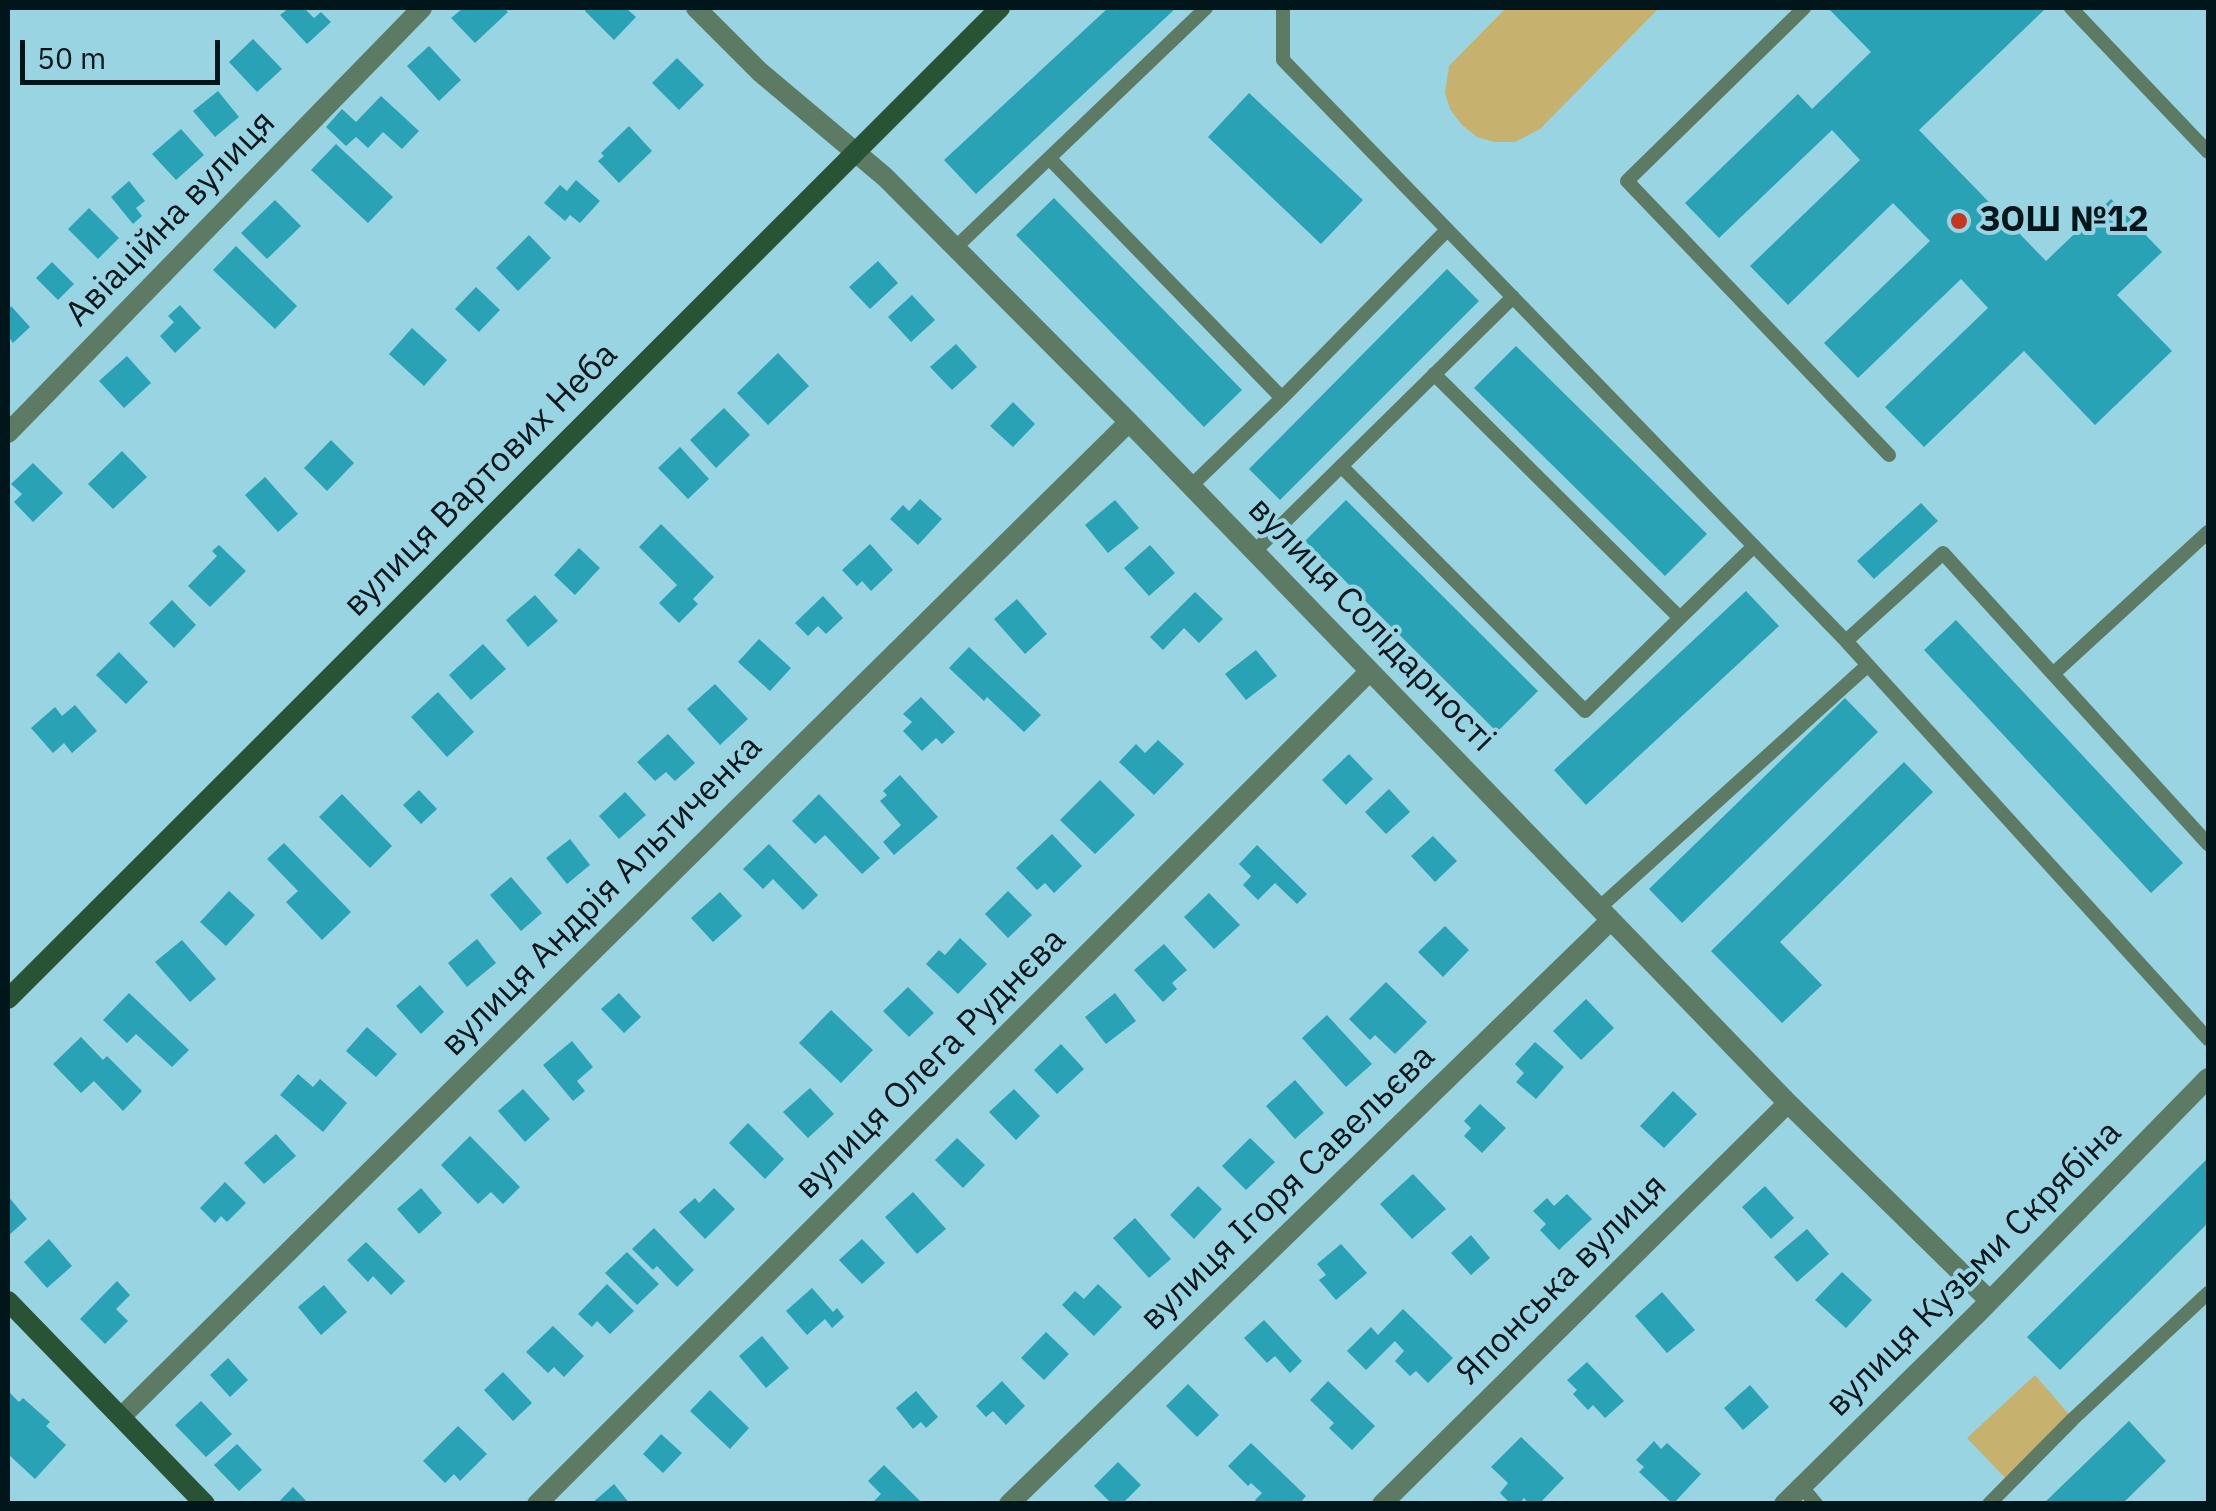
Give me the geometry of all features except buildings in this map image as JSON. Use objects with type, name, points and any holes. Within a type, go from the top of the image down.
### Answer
[{"type":"street","name":"Авіаційна вулиця","points":[[8,433],[422,8]]},
{"type":"street","name":"вулиця Солідарності","points":[[696,8],[760,72],[856,151],[955,248],[1191,486],[1788,1104],[1989,1300]]},
{"type":"street","name":"вулиця Вартових Неба","points":[[8,999],[1000,8]]},
{"type":"street","name":"вулиця Андрія Альтиченка","points":[[121,1418],[1128,422]]},
{"type":"street","name":"вулиця Олега Руднєва","points":[[537,1504],[1370,671]]},
{"type":"street","name":"вулиця Ігоря Савельєва","points":[[1009,1504],[1605,914]]},
{"type":"street","name":"вулиця Кузьми Скрябіна","points":[[1784,1504],[1980,1312],[2208,1078]]},
{"type":"street","name":"Японська вулиця","points":[[1382,1504],[1788,1104]]},
{"type":"street","points":[[8,1301],[205,1504]]},
{"type":"lane","points":[[955,248],[1206,8]]},
{"type":"lane","points":[[1283,8],[1283,60],[1846,641],[2208,1040]]},
{"type":"lane","points":[[1804,8],[1627,180],[1888,454]]},
{"type":"lane","points":[[2071,8],[2208,152]]},
{"type":"lane","points":[[1051,160],[1282,398]]},
{"type":"lane","points":[[1191,486],[1447,230]]},
{"type":"lane","points":[[1254,552],[1512,297]]},
{"type":"lane","points":[[1434,374],[1680,618]]},
{"type":"lane","points":[[1341,466],[1586,711],[1754,546]]},
{"type":"lane","points":[[2054,674],[2208,532]]},
{"type":"lane","points":[[1846,641],[1943,553],[2208,844]]},
{"type":"lane","points":[[1605,914],[1868,665]]},
{"type":"lane","points":[[1989,1504],[2208,1293]]},
{"type":"lane","points":[[1802,1487],[1816,1504]]},
{"type":"shaded area","points":[[1506,8],[1659,8],[1540,129],[1515,142],[1495,142],[1477,137],[1461,124],[1445,93],[1449,66]]},
{"type":"shaded area","points":[[2035,1375],[2073,1419],[2010,1483],[1967,1438]]},
{"type":"place","name":"ЗОШ №12","points":[[1959,221]]}]
